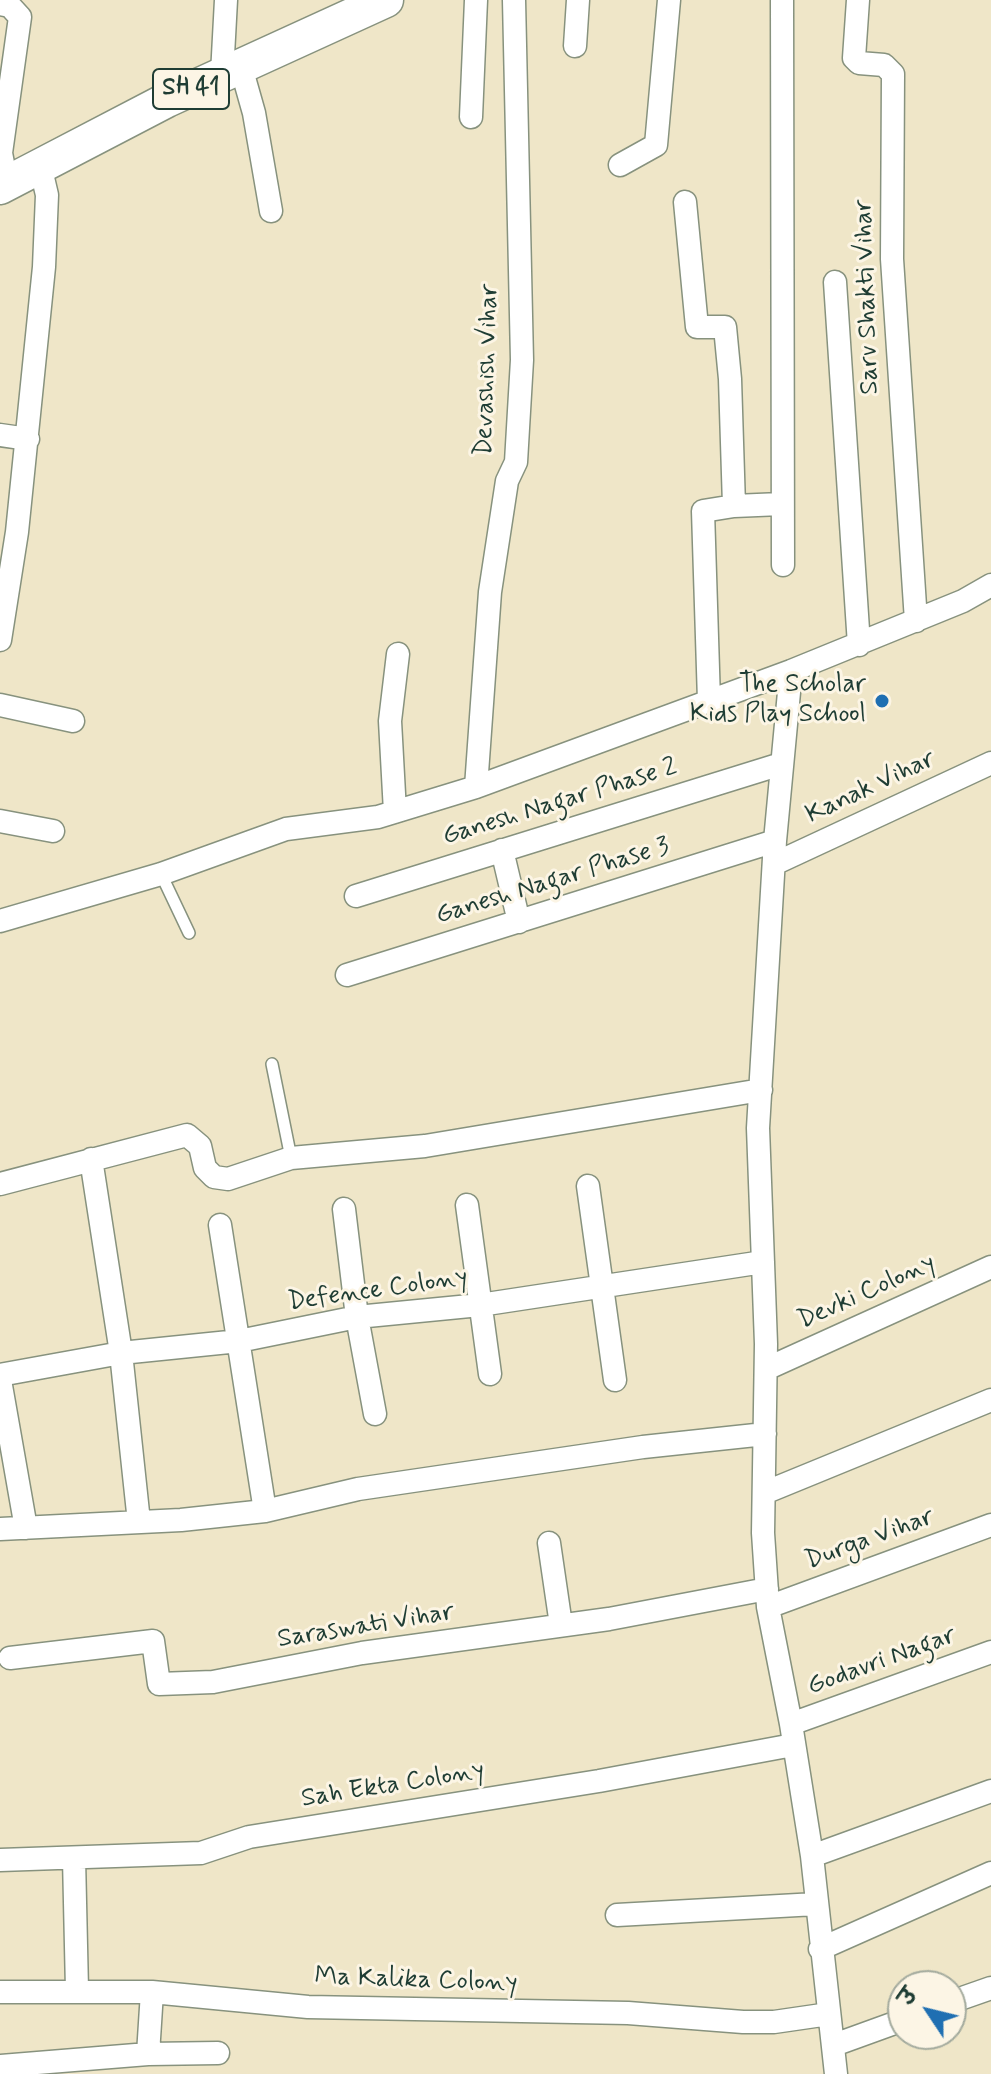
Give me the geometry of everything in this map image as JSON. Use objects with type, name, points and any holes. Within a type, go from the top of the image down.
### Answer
[{"type":"main road","name":"SH 41","points":[[4,186],[232,70],[386,0]]},
{"type":"street","points":[[226,0],[232,70],[254,113],[271,211]]},
{"type":"street","points":[[471,117],[476,0]]},
{"type":"street","name":"Devashish Vihar","points":[[476,787],[490,592],[507,481],[516,462],[522,360],[514,0]]},
{"type":"street","points":[[575,46],[578,0]]},
{"type":"street","points":[[620,165],[656,145],[669,0]]},
{"type":"street","points":[[782,0],[783,565]]},
{"type":"street","name":"Sarv Shakti Vihar","points":[[858,0],[854,58],[859,63],[884,65],[893,74],[892,259],[916,621]]},
{"type":"street","points":[[0,4],[10,6],[20,17],[1,153],[4,186]]},
{"type":"street","points":[[0,640],[28,439],[44,267],[47,195],[40,165]]},
{"type":"street","points":[[685,202],[697,327],[725,327],[734,506]]},
{"type":"street","points":[[835,282],[859,645]]},
{"type":"street","points":[[0,435],[28,439]]},
{"type":"street","points":[[709,701],[703,511],[781,504]]},
{"type":"street","points":[[0,921],[161,874],[286,829],[378,817],[476,787],[859,645],[991,585]]},
{"type":"street","points":[[395,812],[390,721],[398,654]]},
{"type":"street","points":[[791,671],[781,764],[758,1128],[766,1369],[764,1493],[767,1598],[812,1856],[836,2074]]},
{"type":"street","points":[[0,705],[73,721]]},
{"type":"street","name":"Kanak Vihar","points":[[775,852],[991,763]]},
{"type":"street","name":"Ganesh Nagar Phase 2","points":[[356,896],[781,764]]},
{"type":"street","points":[[0,821],[53,831]]},
{"type":"street","points":[[502,850],[519,922]]},
{"type":"street","name":"Ganesh Nagar Phase 3","points":[[347,975],[519,922],[775,852]]},
{"type":"street","points":[[0,1184],[187,1135],[200,1146],[205,1168],[214,1177],[228,1179],[291,1158],[425,1146],[761,1090]]},
{"type":"street","points":[[91,1159],[121,1353],[139,1522]]},
{"type":"street","points":[[588,1186],[615,1380]]},
{"type":"street","points":[[467,1205],[490,1374]]},
{"type":"street","points":[[344,1209],[357,1317],[375,1414]]},
{"type":"street","points":[[220,1225],[265,1511]]},
{"type":"street","name":"Defence Colony","points":[[0,1378],[121,1353],[239,1341],[357,1317],[480,1305],[763,1262]]},
{"type":"street","name":"Devki Colony","points":[[766,1369],[991,1267]]},
{"type":"street","points":[[0,1378],[26,1528]]},
{"type":"street","points":[[764,1493],[991,1400]]},
{"type":"street","points":[[0,1529],[139,1522],[265,1511],[358,1489],[643,1447],[765,1434]]},
{"type":"street","name":"Durga Vihar","points":[[767,1598],[991,1525]]},
{"type":"street","points":[[549,1543],[561,1625]]},
{"type":"street","name":"Saraswati Vihar","points":[[10,1658],[153,1641],[159,1684],[213,1682],[362,1653],[767,1598]]},
{"type":"street","name":"Godavri Nagar","points":[[792,1734],[991,1652]]},
{"type":"street","name":"Sah Ekta Colony","points":[[0,1860],[201,1853],[249,1837],[599,1781],[792,1734]]},
{"type":"street","points":[[812,1856],[991,1791]]},
{"type":"street","points":[[74,1858],[77,1990]]},
{"type":"street","points":[[820,1949],[991,1873]]},
{"type":"street","points":[[617,1915],[816,1904]]},
{"type":"street","points":[[967,1996],[991,1988]]},
{"type":"street","name":"Ma Kalika Colony","points":[[0,1992],[152,1992],[308,2007],[628,2013],[743,2022],[774,2022],[829,2014]]},
{"type":"street","points":[[148,2054],[152,1992]]},
{"type":"street","points":[[834,2045],[887,2026]]},
{"type":"street","points":[[0,2066],[148,2054],[218,2053]]},
{"type":"lane","points":[[161,874],[189,933]]},
{"type":"lane","points":[[272,1064],[291,1158]]},
{"type":"place","name":"The Scholar Kids Play School","points":[[882,701]]}]
